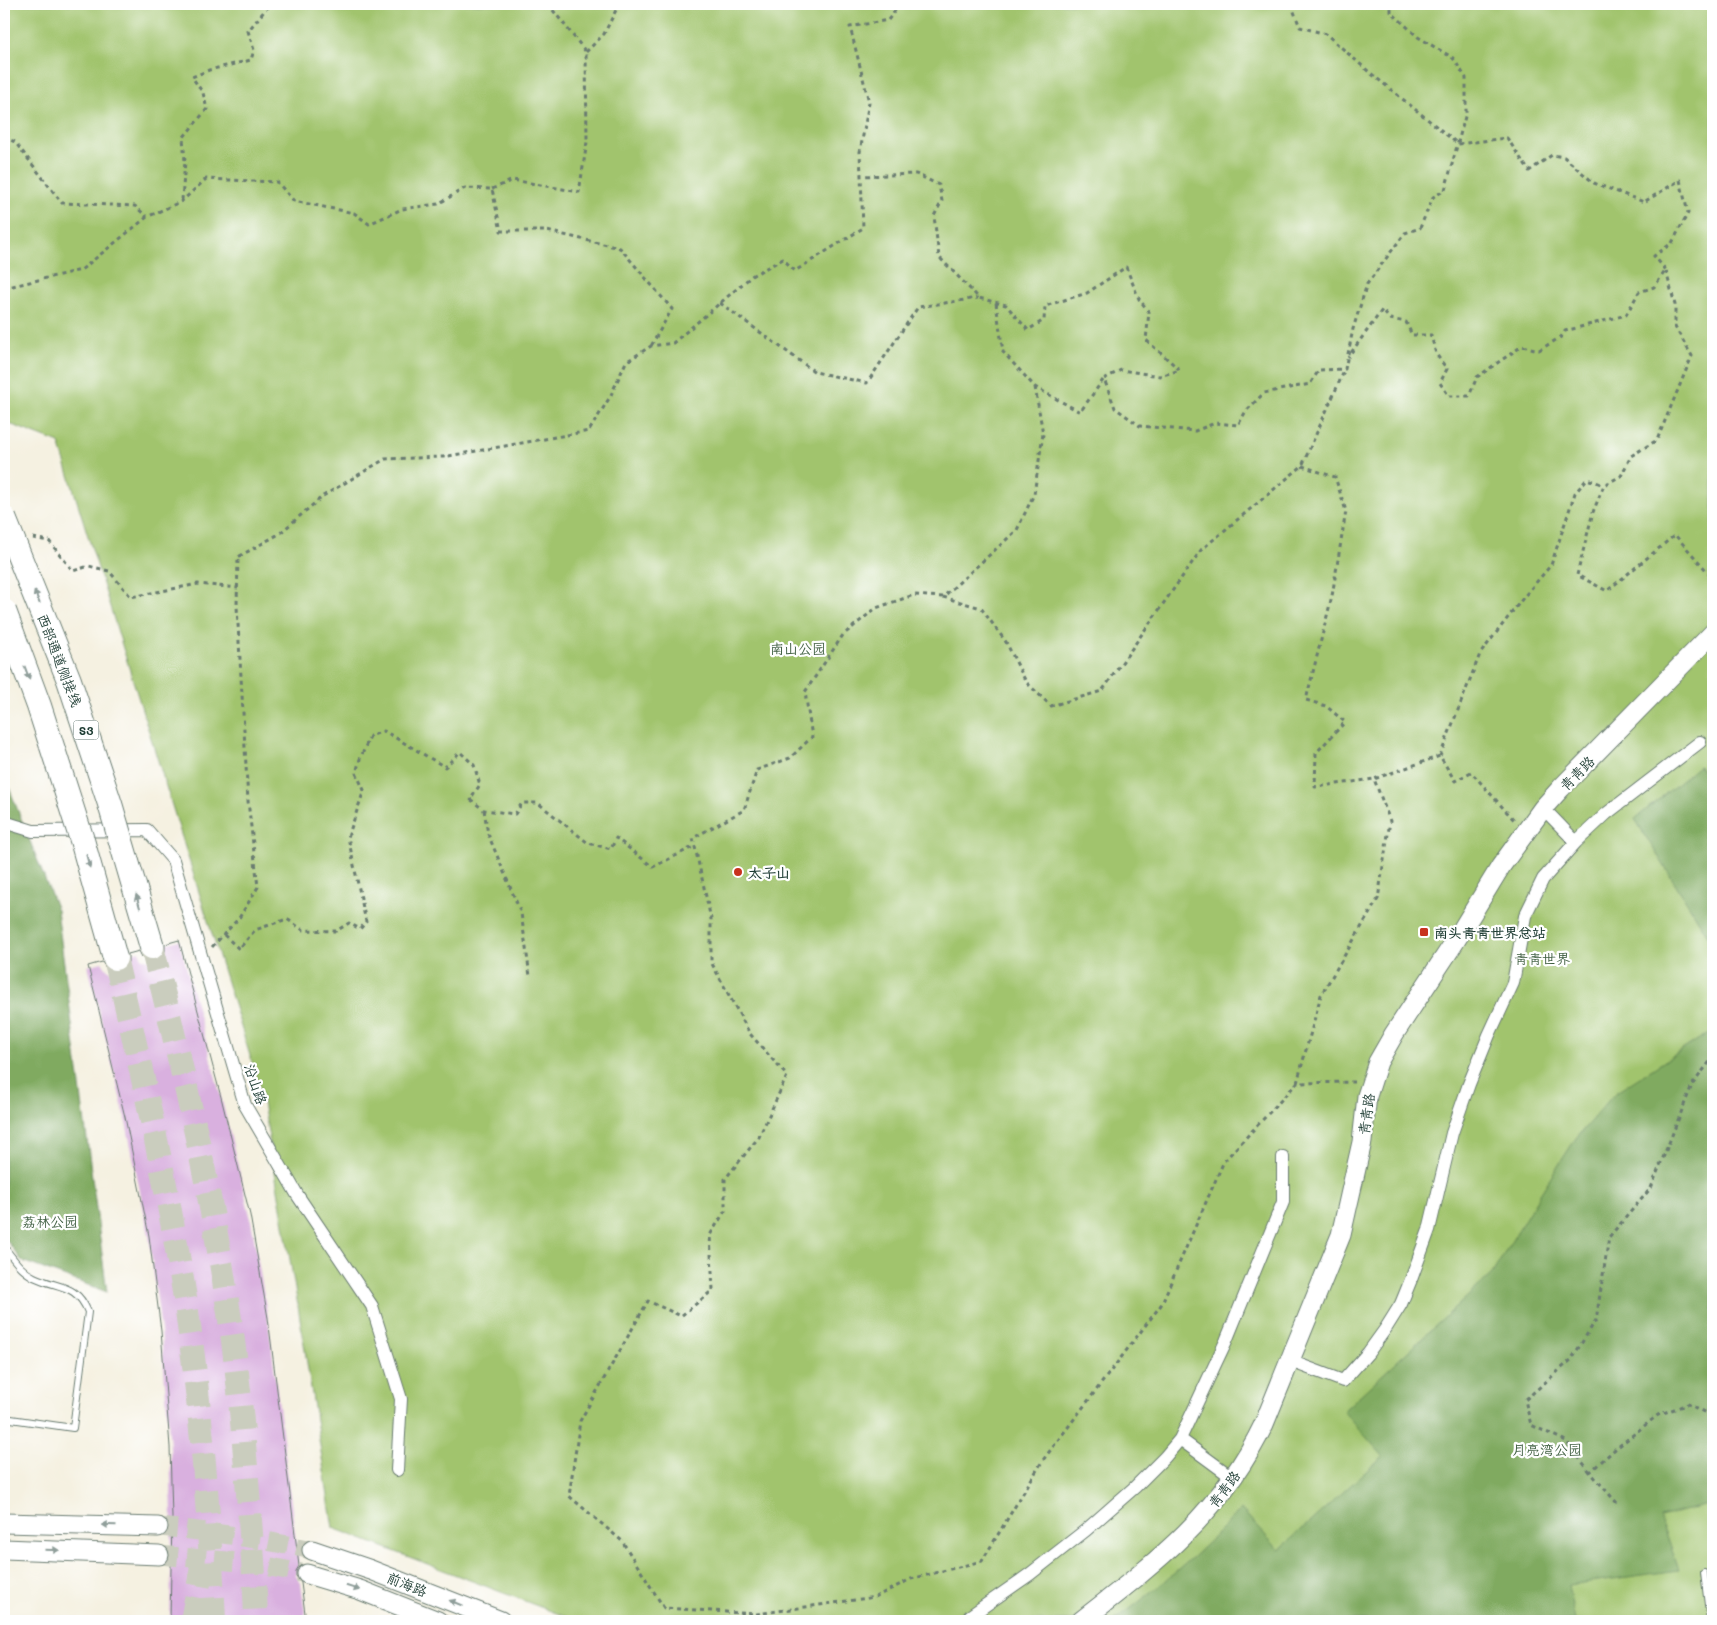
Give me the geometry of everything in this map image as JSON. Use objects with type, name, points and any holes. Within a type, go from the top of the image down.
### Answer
[{"type":"highway","name":"西部通道侧接线","points":[[4,518],[69,680],[110,804],[152,947]]},
{"type":"highway","points":[[4,610],[39,706],[82,840],[114,958]]},
{"type":"street","name":"青青路","points":[[1081,1621],[1145,1570],[1192,1528],[1215,1503],[1252,1449],[1341,1235],[1362,1142],[1367,1096],[1378,1062],[1394,1034],[1524,832],[1543,808],[1713,633]]},
{"type":"street","points":[[1290,1361],[1343,1380],[1368,1353],[1386,1328],[1401,1304],[1429,1230],[1452,1133],[1468,1084],[1513,982],[1525,916],[1543,879],[1576,842],[1606,814],[1700,742]]},
{"type":"street","points":[[1543,808],[1576,842]]},
{"type":"street","name":"沿山路","points":[[4,822],[33,831],[147,830],[173,860],[245,1106],[298,1196],[372,1306],[401,1399],[397,1470]]},
{"type":"street","points":[[970,1616],[1030,1574],[1086,1530],[1135,1487],[1165,1457],[1180,1438],[1226,1341],[1283,1202],[1283,1157]]},
{"type":"street","points":[[1180,1438],[1232,1478]]},
{"type":"street","points":[[4,1523],[158,1527]]},
{"type":"street","points":[[4,1549],[159,1555]]},
{"type":"street","name":"前海路","points":[[312,1550],[371,1570],[501,1621]]},
{"type":"street","name":"前海路","points":[[307,1574],[360,1590],[438,1621]]},
{"type":"lane","points":[[4,1247],[19,1266],[33,1277],[73,1291],[83,1299],[88,1312],[73,1428],[4,1418]]},
{"type":"lane","points":[[1704,1573],[1710,1621]]},
{"type":"path","points":[[182,201],[185,161],[183,138],[207,109],[202,93],[192,77],[209,70],[251,60],[254,50],[248,31],[270,4]]},
{"type":"path","points":[[4,288],[81,270],[147,217],[182,201],[206,179],[277,182],[294,201],[354,213],[369,224],[402,209],[438,204],[465,188],[492,189],[513,180],[579,192],[587,142],[586,52],[548,4]]},
{"type":"path","points":[[586,52],[604,34],[618,4]]},
{"type":"path","points":[[202,958],[239,918],[258,887],[248,801],[237,606],[238,557],[279,534],[323,496],[386,459],[443,457],[589,431],[610,397],[626,362],[651,346],[673,343],[753,275],[783,259],[795,271],[863,228],[860,152],[869,102],[850,27],[888,20],[900,4]]},
{"type":"path","points":[[1292,4],[1300,27],[1326,34],[1368,71],[1458,144],[1507,138],[1528,171],[1552,155],[1564,157],[1594,183],[1644,202],[1680,180],[1688,213],[1672,243],[1654,256],[1666,270],[1675,305],[1675,327],[1692,356],[1657,440],[1631,456],[1621,476],[1604,485],[1594,512],[1577,575],[1607,591],[1676,535],[1713,578]]},
{"type":"path","points":[[1374,779],[1390,821],[1378,899],[1321,995],[1297,1083],[1224,1161],[1162,1305],[1043,1460],[982,1562],[911,1579],[876,1597],[757,1614],[664,1608],[622,1542],[569,1496],[580,1421],[648,1301],[682,1316],[713,1290],[710,1235],[725,1211],[725,1179],[759,1137],[788,1076],[750,1034],[711,962],[711,919],[693,838],[744,810],[758,770],[790,758],[812,737],[806,692],[843,635],[876,608],[914,595],[943,597],[981,608],[1006,642],[1026,682],[1051,706],[1102,691],[1201,550],[1302,466],[1345,369],[1353,329],[1367,284],[1405,232],[1420,228],[1433,197],[1445,190],[1466,113],[1466,78],[1453,58],[1418,37],[1391,12],[1391,4]]},
{"type":"path","points":[[4,137],[15,142],[62,203],[134,206],[147,217]]},
{"type":"path","points":[[861,176],[916,174],[939,185],[942,201],[934,216],[938,257],[979,298]]},
{"type":"path","points":[[492,189],[501,231],[547,230],[620,248],[672,310],[651,346]]},
{"type":"path","points":[[720,304],[815,372],[867,383],[918,307],[979,298],[1006,305],[1028,330],[1044,320],[1045,306],[1087,293],[1126,267],[1139,299],[1149,312],[1146,340],[1180,370],[1160,376],[1121,370],[1104,379],[1080,412],[1035,387],[1004,352],[996,303]]},
{"type":"path","points":[[1347,359],[1382,310],[1390,319],[1406,322],[1412,335],[1431,335],[1436,354],[1447,369],[1440,384],[1449,396],[1469,396],[1477,377],[1522,346],[1539,350],[1561,337],[1565,331],[1626,315],[1640,292],[1654,287],[1666,270]]},
{"type":"path","points":[[1104,379],[1115,408],[1140,426],[1195,431],[1215,423],[1238,425],[1246,411],[1264,393],[1310,384],[1319,370],[1345,369]]},
{"type":"path","points":[[943,597],[1018,530],[1034,494],[1043,434],[1035,387]]},
{"type":"path","points":[[1302,466],[1335,477],[1346,511],[1332,596],[1306,700],[1326,706],[1345,722],[1316,752],[1315,787],[1374,779],[1440,756],[1480,654],[1551,565],[1575,493],[1587,479],[1604,485]]},
{"type":"path","points":[[31,537],[49,541],[73,571],[89,566],[109,571],[131,597],[198,584],[238,588]]},
{"type":"path","points":[[224,934],[238,949],[255,930],[287,919],[303,930],[336,931],[349,923],[360,929],[366,922],[348,837],[364,790],[356,773],[360,759],[370,736],[384,731],[445,767],[460,752],[474,765],[480,785],[470,799],[484,810],[515,814],[522,803],[538,803],[588,843],[611,849],[616,838],[652,867],[695,846]]},
{"type":"path","points":[[1440,756],[1455,781],[1471,772],[1524,832]]},
{"type":"path","points":[[484,810],[488,834],[520,913],[530,976]]},
{"type":"path","points":[[1617,1503],[1566,1441],[1531,1425],[1525,1400],[1571,1360],[1596,1320],[1609,1237],[1651,1188],[1692,1085],[1713,1060]]},
{"type":"path","points":[[1297,1083],[1372,1082]]},
{"type":"path","points":[[1590,1472],[1658,1415],[1688,1404],[1713,1415]]},
{"type":"green space","name":"南山公园","points":[[4,4],[1713,4],[1713,1615],[1660,1621],[577,1621],[333,1528],[299,1312],[261,1091],[59,443],[7,423],[4,417]]},
{"type":"green space","points":[[1699,766],[1713,782],[1713,944],[1635,819]]},
{"type":"green space","name":"荔林公园","points":[[4,775],[57,910],[107,1292],[22,1261],[4,1237]]},
{"type":"green space","name":"月亮湾公园","points":[[1713,1030],[1713,1540],[1708,1505],[1660,1517],[1679,1570],[1568,1585],[1575,1621],[1114,1621],[1180,1568],[1241,1509],[1279,1550],[1383,1456],[1343,1411],[1492,1274],[1576,1138],[1615,1093]]},
{"type":"building","points":[[179,940],[250,1215],[268,1318],[299,1566],[296,1576],[301,1583],[306,1621],[170,1621],[172,1517],[170,1447],[161,1331],[149,1236],[125,1117],[88,966],[102,962],[111,971],[119,971],[128,962],[128,954],[139,951],[142,957],[148,960],[156,960],[162,957],[165,951],[165,944]]},
{"type":"tunnel","points":[[152,947],[202,1163],[230,1319],[244,1443],[256,1621]]},
{"type":"tunnel","points":[[115,958],[153,1128],[185,1298],[196,1378],[204,1459],[214,1621]]},
{"type":"tunnel","points":[[158,1527],[235,1536],[312,1550]]},
{"type":"tunnel","points":[[159,1555],[250,1563],[307,1574]]},
{"type":"tunnel","points":[[192,1621],[202,1567]]},
{"type":"place","name":"太子山","points":[[738,872]]},
{"type":"place","name":"南头青青世界总站","points":[[1424,932]]},
{"type":"park label","name":"青青世界","points":[[1542,958]]}]
